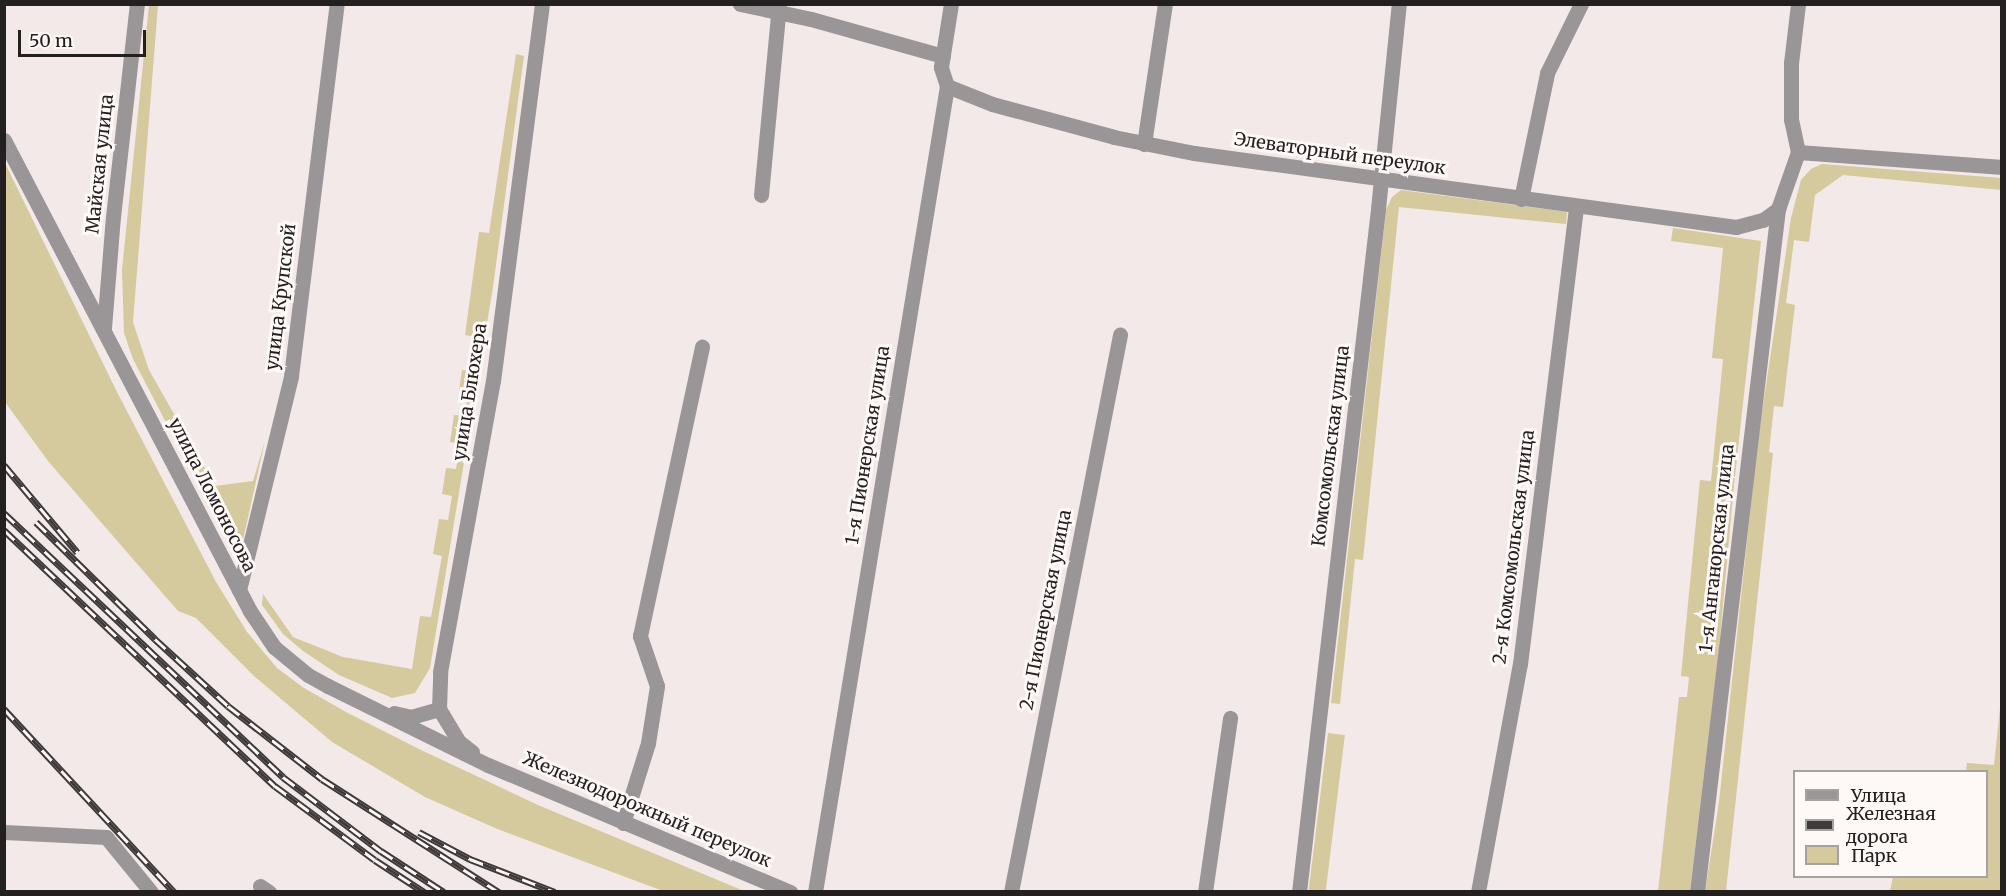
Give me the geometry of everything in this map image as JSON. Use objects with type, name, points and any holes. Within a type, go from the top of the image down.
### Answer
[{"type":"street","name":"Майская улица","points":[[104,328],[113,217],[137,4]]},
{"type":"street","name":"улица Крупской","points":[[239,590],[291,376],[337,4]]},
{"type":"street","name":"улица Блюхера","points":[[439,709],[440,672],[493,381],[542,4]]},
{"type":"street","points":[[740,4],[778,8],[943,56]]},
{"type":"street","name":"1-я Пионерская улица","points":[[815,891],[947,86],[941,68],[951,4]]},
{"type":"street","points":[[1144,144],[1165,4]]},
{"type":"street","name":"Комсомольская улица","points":[[1299,891],[1399,4]]},
{"type":"street","points":[[1521,199],[1547,73],[1581,4]]},
{"type":"street","points":[[1797,4],[1791,120],[1798,152],[2001,167]]},
{"type":"street","points":[[761,195],[778,8]]},
{"type":"street","name":"Элеваторный переулок","points":[[947,86],[981,100],[1144,144],[1194,153],[1736,227],[1763,220],[1778,209]]},
{"type":"street","name":"улица Ломоносова","points":[[4,140],[262,631],[290,662],[318,681],[488,765]]},
{"type":"street","name":"1-я Анганорская улица","points":[[1697,891],[1778,209],[1798,152]]},
{"type":"street","name":"2-я Комсомольская улица","points":[[1478,891],[1520,664],[1576,206]]},
{"type":"street","name":"2-я Пионерская улица","points":[[1011,891],[1120,335]]},
{"type":"street","points":[[623,823],[648,743],[657,686],[640,636],[702,347]]},
{"type":"street","points":[[373,709],[411,717],[439,709],[459,742],[488,765]]},
{"type":"street","points":[[1205,891],[1230,718]]},
{"type":"street","name":"Железнодорожный переулок","points":[[488,765],[790,891]]},
{"type":"street","points":[[4,832],[105,837],[150,891]]},
{"type":"green space","points":[[149,5],[158,5],[133,322],[149,370],[215,486],[253,481],[265,441],[243,540],[238,541],[231,541],[224,534],[133,359],[124,333],[122,270]]},
{"type":"green space","points":[[516,54],[524,56],[493,287],[430,668],[415,693],[392,698],[339,675],[303,651],[283,634],[262,605],[263,594],[293,637],[343,657],[412,669],[420,616],[431,617],[442,556],[433,554],[439,519],[448,520],[452,496],[442,494],[446,468],[456,469],[460,444],[450,442],[454,415],[465,416],[468,392],[459,390],[462,370],[471,371],[476,337],[465,335],[479,232],[489,233]]},
{"type":"green space","points":[[4,161],[117,392],[216,582],[247,632],[277,668],[304,688],[346,712],[421,750],[538,805],[744,891],[663,891],[495,828],[425,797],[332,742],[254,676],[196,618],[178,611],[48,461],[5,402]]},
{"type":"green space","points":[[1822,164],[2001,178],[2001,190],[1843,175],[1815,195],[1809,242],[1794,240],[1786,303],[1795,305],[1783,407],[1774,406],[1769,452],[1773,453],[1726,891],[1705,892],[1719,802],[1758,439],[1791,218],[1801,180],[1811,169]]},
{"type":"green space","points":[[1401,190],[1567,212],[1566,224],[1399,207],[1363,560],[1355,559],[1340,704],[1331,703],[1386,210],[1392,197]]},
{"type":"green space","points":[[1673,228],[1761,241],[1734,485],[1718,659],[1690,891],[1658,892],[1679,697],[1687,697],[1689,677],[1681,676],[1700,480],[1711,481],[1723,359],[1712,358],[1723,248],[1671,241]]},
{"type":"green space","points":[[2001,699],[2001,891],[1890,891],[1893,878],[1988,878],[1988,770],[1966,770],[1967,763],[1994,765]]},
{"type":"green space","points":[[1328,733],[1345,735],[1326,892],[1309,891]]},
{"type":"railway","points":[[4,465],[77,552]]},
{"type":"railway","points":[[4,513],[283,777],[381,851],[444,892]]},
{"type":"railway","points":[[36,522],[155,639],[228,706],[322,779],[499,892]]},
{"type":"railway","points":[[4,530],[275,786],[375,860],[424,892]]},
{"type":"railway","points":[[4,709],[174,892]]},
{"type":"railway","points":[[419,832],[470,859],[555,892]]}]
